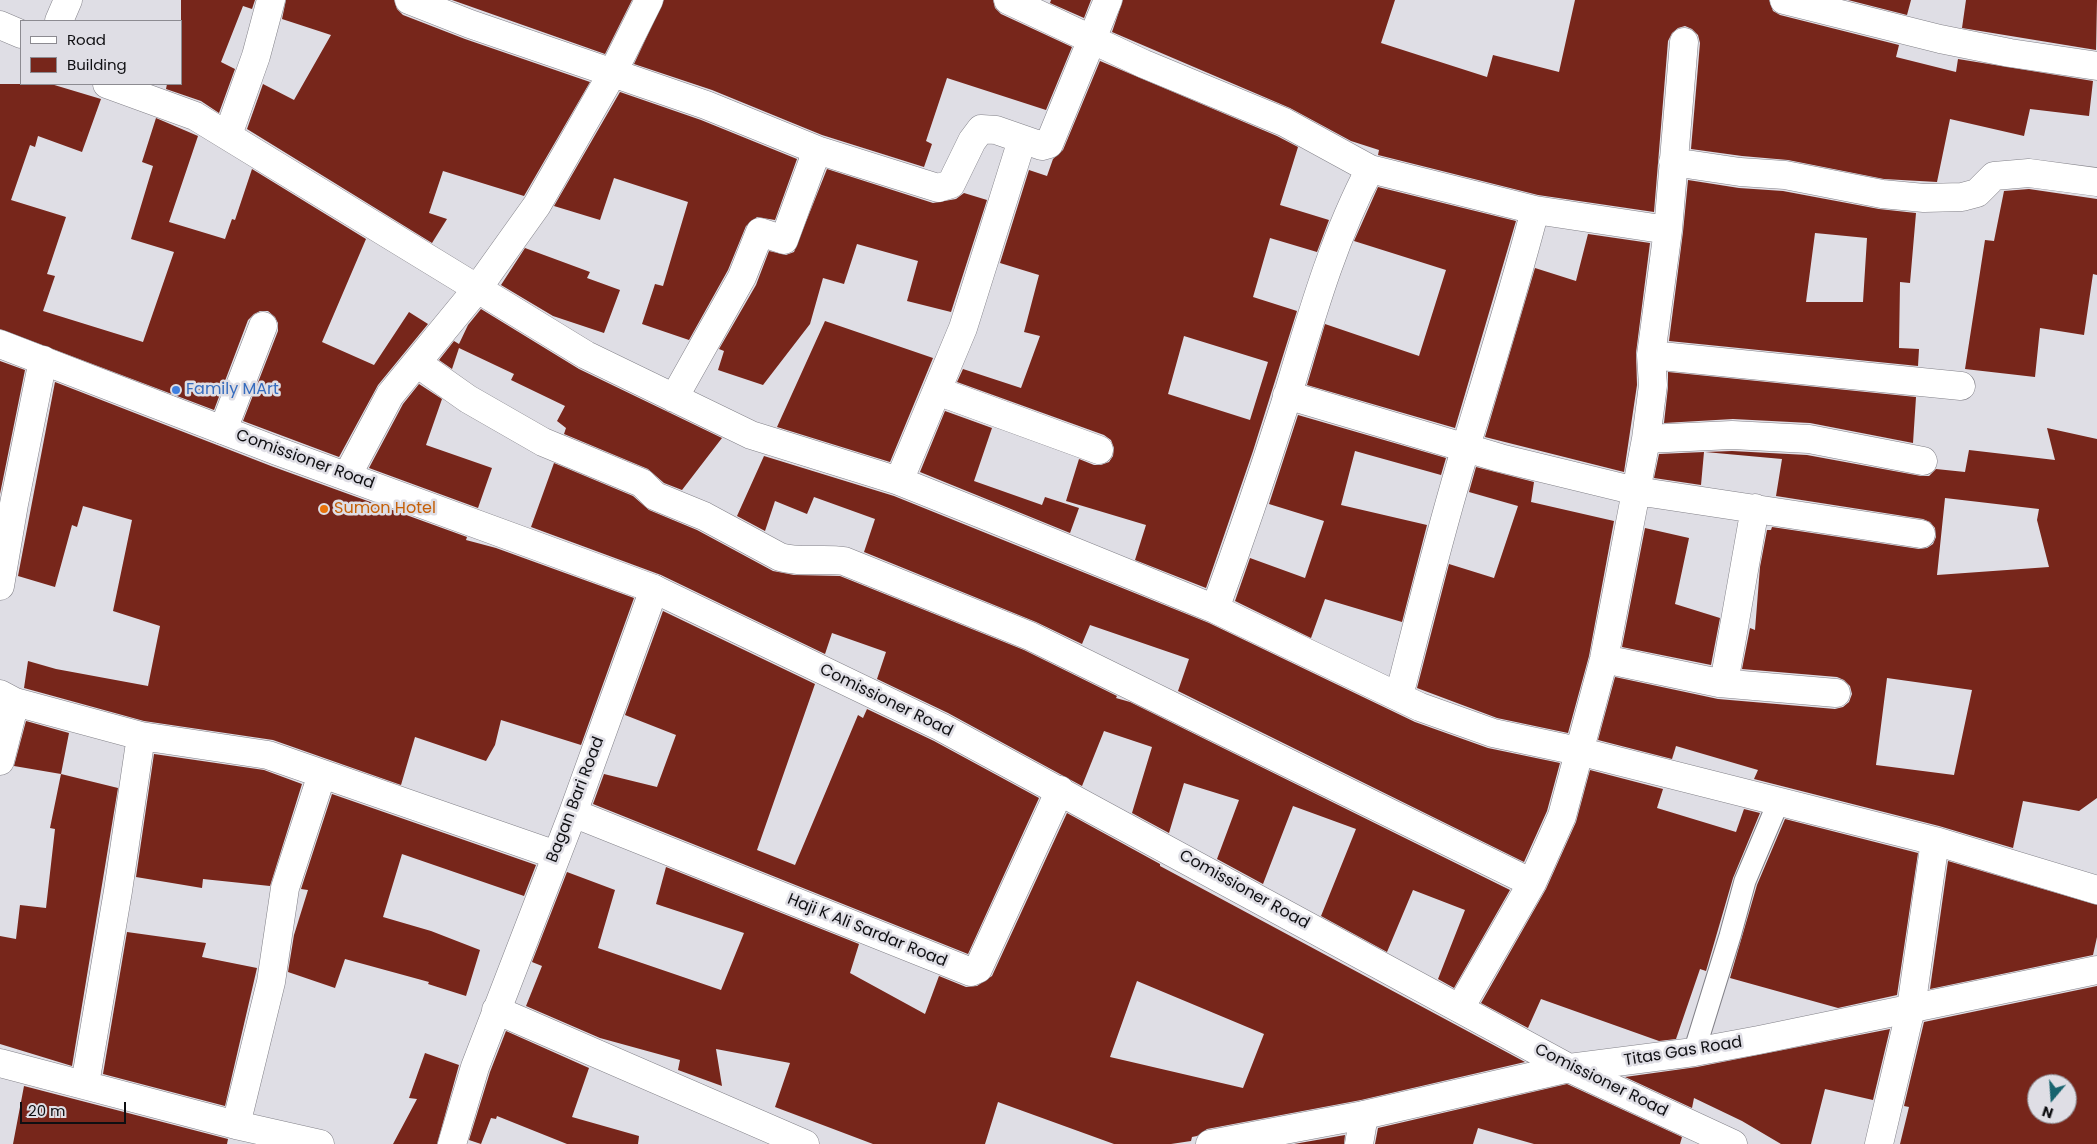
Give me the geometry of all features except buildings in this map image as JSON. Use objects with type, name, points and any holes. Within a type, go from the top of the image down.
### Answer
[{"type":"street","points":[[59,20],[68,0]]},
{"type":"street","points":[[228,134],[256,56],[271,0]]},
{"type":"street","points":[[409,0],[470,24],[706,105],[816,150],[938,188],[951,184],[972,141],[981,129],[996,130],[1042,146],[1049,144],[1108,0]]},
{"type":"street","points":[[347,476],[390,395],[477,289],[537,205],[613,72],[649,0]]},
{"type":"street","points":[[1008,0],[1144,64],[1284,122],[1370,169],[1535,210],[1668,230]]},
{"type":"street","points":[[1784,0],[1940,39],[2010,53],[2097,66]]},
{"type":"street","points":[[0,25],[20,34]]},
{"type":"street","points":[[1460,1008],[1532,883],[1562,816],[1604,659],[1646,439],[1653,385],[1651,355],[1668,230],[1684,42]]},
{"type":"street","points":[[110,85],[195,116],[228,134],[586,355],[674,398],[751,434],[899,481],[1215,609],[1399,696],[1420,708],[1493,733],[1578,751],[1935,841],[2097,890]]},
{"type":"street","points":[[899,481],[963,328],[1022,140]]},
{"type":"street","points":[[674,398],[742,277],[760,232],[784,240],[816,150]]},
{"type":"street","points":[[1673,162],[1740,172],[1785,175],[1882,194],[1924,198],[1962,197],[1977,193],[1994,176],[2029,172],[2097,182]]},
{"type":"street","points":[[1215,609],[1288,395],[1320,288],[1352,202],[1370,169]]},
{"type":"street","points":[[1399,696],[1434,557],[1496,353],[1535,210]]},
{"type":"street","points":[[223,430],[263,326]]},
{"type":"street","name":"Comissioner Road","points":[[0,344],[223,430],[654,589],[941,728],[1060,790],[1569,1068],[1733,1144]]},
{"type":"street","points":[[1651,355],[1961,386]]},
{"type":"street","points":[[0,586],[14,504],[43,360]]},
{"type":"street","points":[[417,363],[468,399],[543,442],[642,483],[655,496],[704,516],[780,557],[793,561],[821,558],[844,561],[1030,636],[1532,883]]},
{"type":"street","points":[[937,391],[1099,450]]},
{"type":"street","points":[[1288,395],[1466,448],[1636,491],[1921,534]]},
{"type":"street","points":[[1646,439],[1732,435],[1809,439],[1923,461]]},
{"type":"street","points":[[1724,684],[1755,508]]},
{"type":"street","name":"Bagan Bari Road","points":[[452,1144],[475,1067],[573,813],[654,589]]},
{"type":"street","points":[[1604,659],[1724,684],[1836,693]]},
{"type":"street","points":[[0,761],[8,698],[142,736],[268,755],[556,855]]},
{"type":"street","points":[[85,1084],[142,736]]},
{"type":"street","points":[[236,1125],[271,982],[285,888],[322,774]]},
{"type":"street","name":"Haji K Ali Sardar Road","points":[[573,813],[971,972],[978,969],[1060,790]]},
{"type":"street","points":[[1879,1144],[1911,1008],[1935,841]]},
{"type":"street","name":"Titas Gas Road","points":[[1210,1144],[1364,1115],[1569,1068],[1694,1052],[1759,1040],[2097,970]]},
{"type":"street","points":[[496,1010],[805,1144]]},
{"type":"street","points":[[0,1063],[236,1125],[320,1144]]},
{"type":"street","points":[[1359,1144],[1364,1115]]},
{"type":"lane","points":[[1694,1052],[1745,881],[1778,802]]},
{"type":"place","name":"Family MArt","points":[[176,390]]},
{"type":"place","name":"Sumon Hotel","points":[[324,509]]}]
